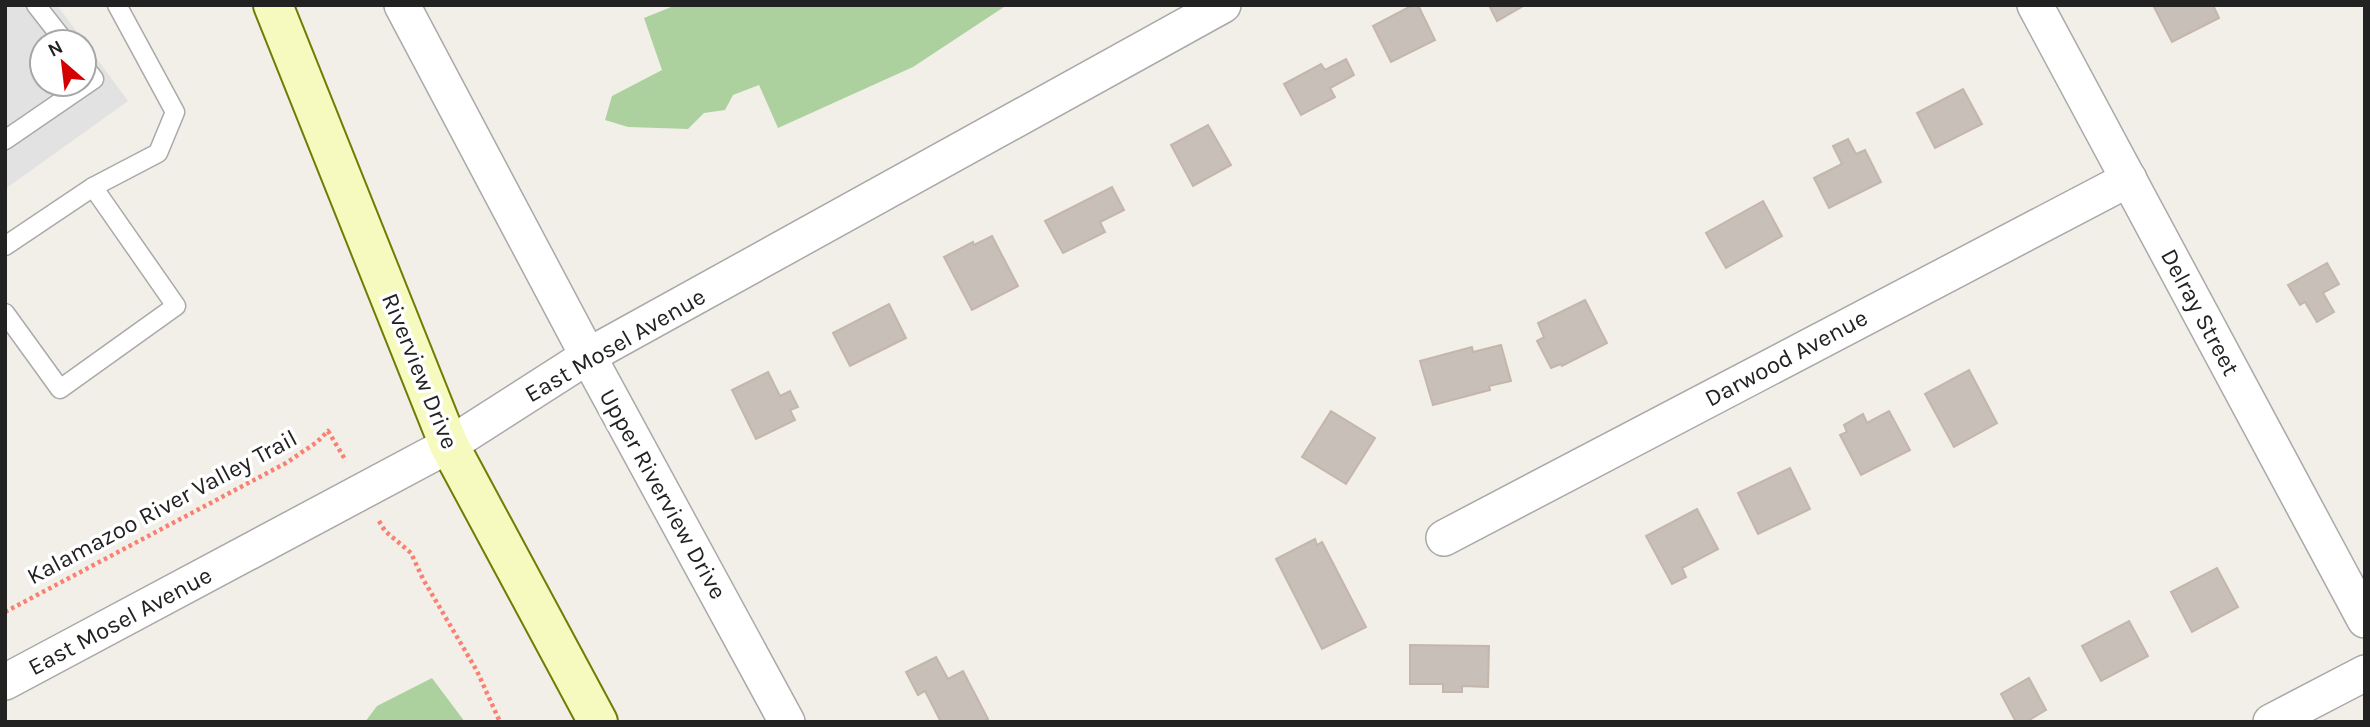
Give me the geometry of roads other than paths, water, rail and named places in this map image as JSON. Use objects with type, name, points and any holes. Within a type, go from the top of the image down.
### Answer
[{"type":"street","name":"Riverview Drive","points":[[273,5],[449,445],[598,722]]},
{"type":"street","name":"Upper Riverview Drive","points":[[402,5],[588,356],[787,722]]},
{"type":"street","name":"East Mosel Avenue","points":[[5,682],[449,445],[588,356],[1223,5]]},
{"type":"street","name":"Delray Street","points":[[2035,5],[2365,620]]},
{"type":"street","name":"Darwood Avenue","points":[[1444,538],[2129,179]]},
{"type":"street","points":[[2271,722],[2365,673]]},
{"type":"lane","points":[[36,5],[54,28]]},
{"type":"lane","points":[[5,246],[93,187],[158,153],[175,112],[117,5]]},
{"type":"lane","points":[[7,136],[65,98]]},
{"type":"lane","points":[[5,313],[60,389],[176,306],[93,187]]}]
